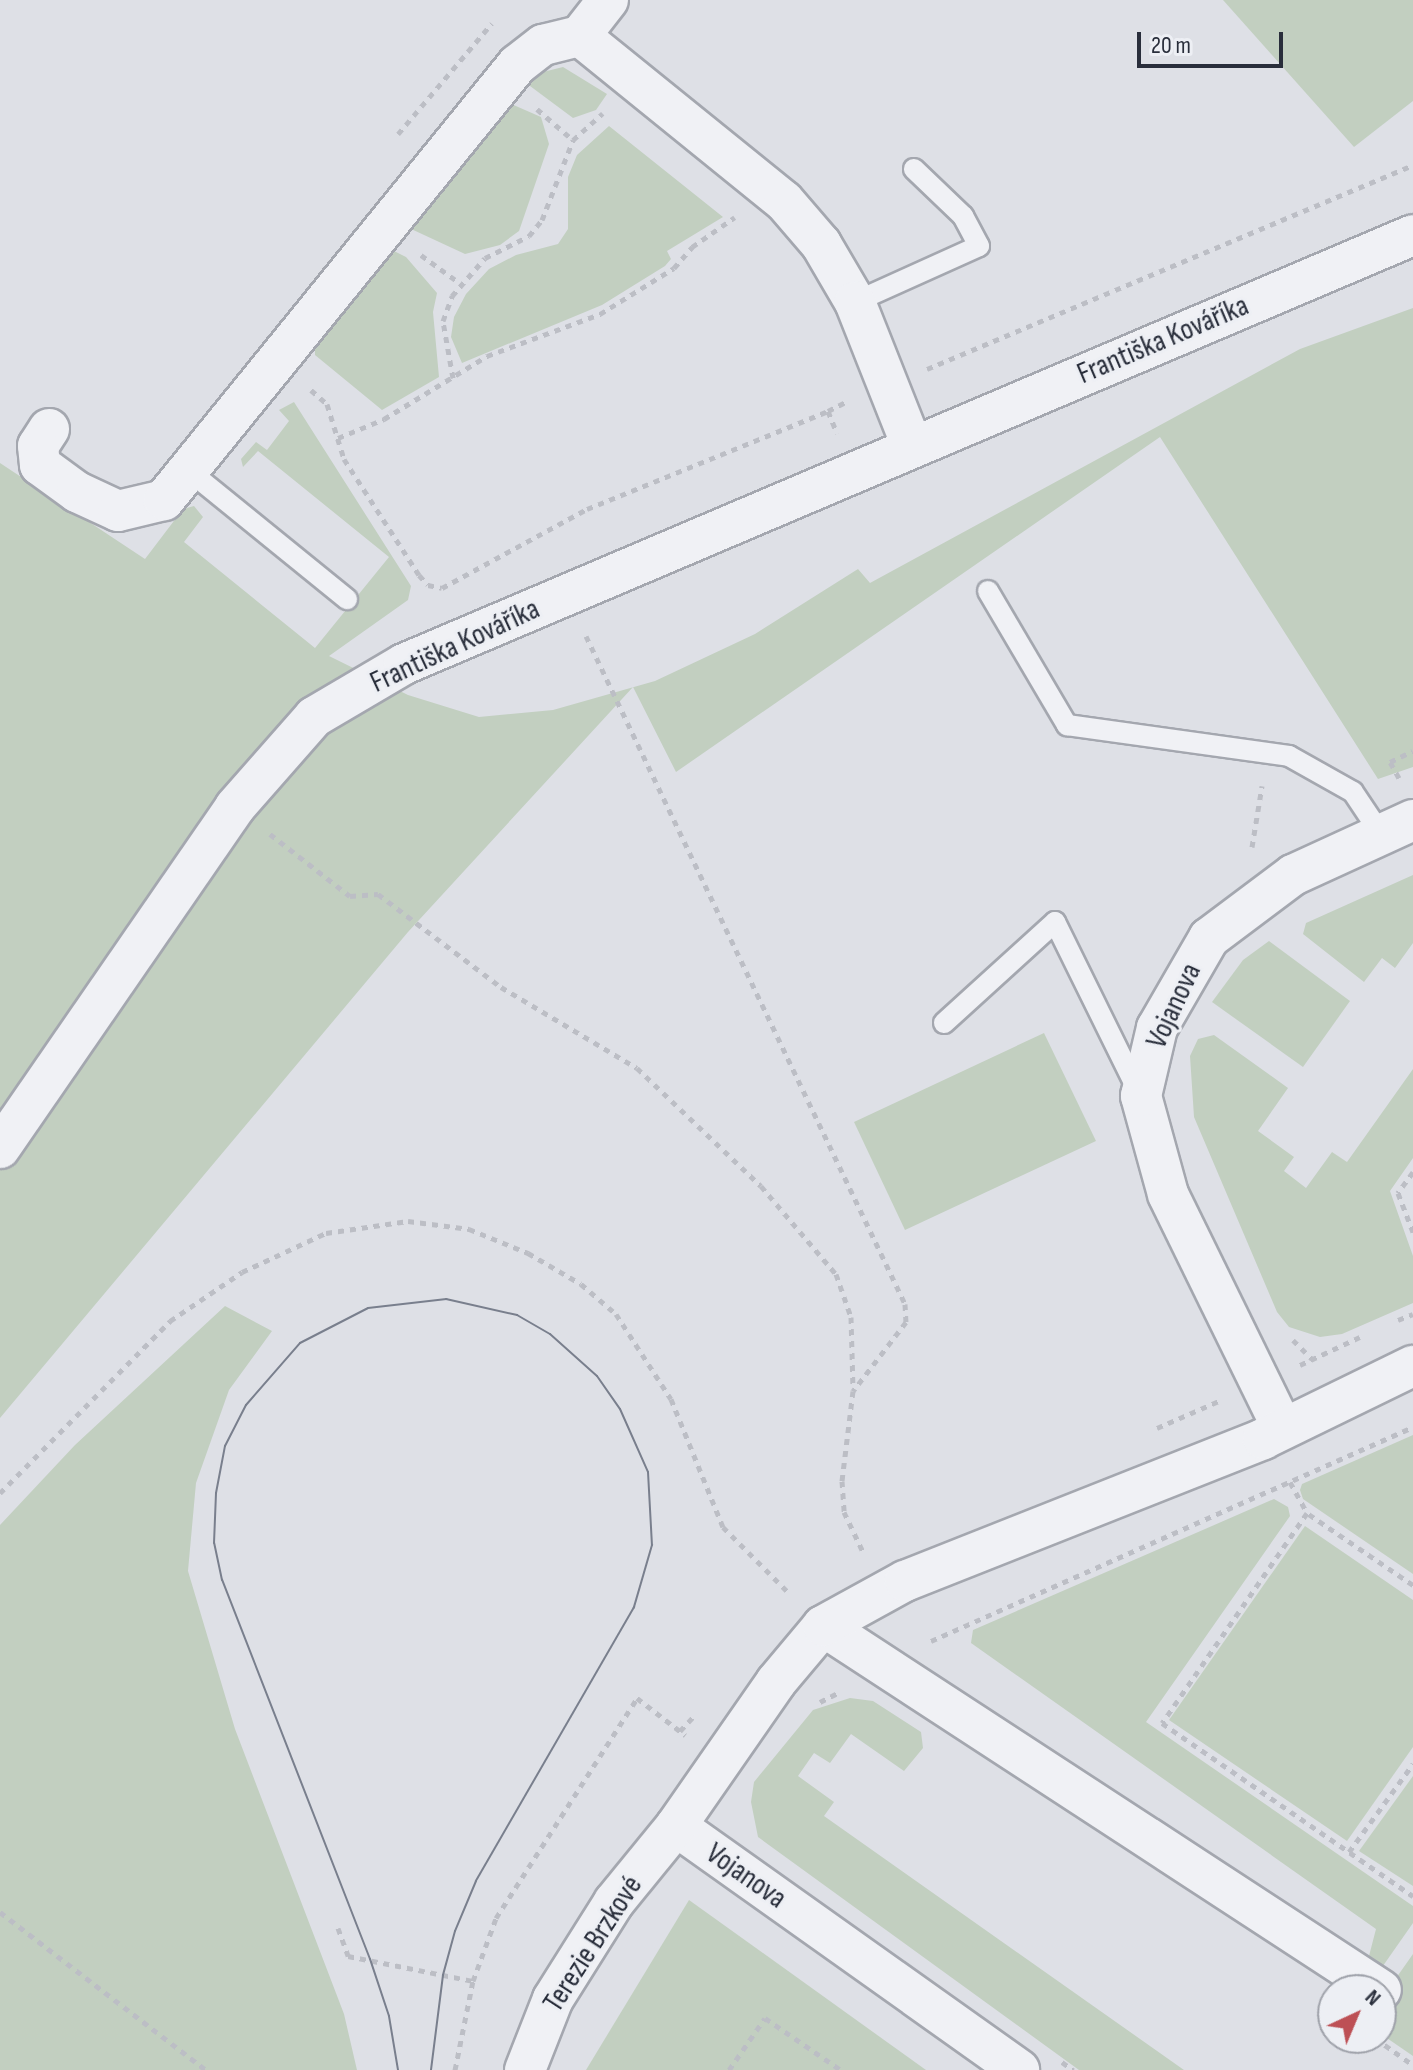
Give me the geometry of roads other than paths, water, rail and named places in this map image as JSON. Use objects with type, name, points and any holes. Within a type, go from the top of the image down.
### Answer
[{"type":"street","points":[[49,429],[38,446],[40,465],[77,492],[118,511],[164,500],[517,65],[543,45],[580,36],[608,0]]},
{"type":"street","points":[[580,36],[784,201],[821,244],[855,302],[912,446]]},
{"type":"street","name":"Františka Kováříka","points":[[0,1148],[235,807],[314,717],[404,664],[853,470],[1413,235]]},
{"type":"street","name":"Vojanova","points":[[1282,1427],[1168,1194],[1141,1096],[1157,1028],[1209,938],[1293,875],[1397,827]]},
{"type":"street","name":"Vojanova","points":[[1019,2070],[676,1826],[776,1682],[823,1626],[882,1593],[1282,1427],[1413,1366]]},
{"type":"street","points":[[823,1626],[1356,1974]]},
{"type":"street","name":"Terezie Brzkové","points":[[525,2070],[553,1999],[614,1902],[676,1826]]},
{"type":"lane","points":[[855,302],[979,246],[963,216],[914,169]]},
{"type":"lane","points":[[188,470],[347,599]]},
{"type":"lane","points":[[988,591],[1067,725],[1267,751],[1325,772],[1397,827]]},
{"type":"lane","points":[[944,1023],[1055,922],[1141,1096]]},
{"type":"tram line","points":[[398,2070],[389,2016],[370,1959],[222,1580],[214,1543],[216,1493],[225,1446],[246,1405],[300,1343],[368,1308],[446,1299],[517,1315],[550,1334],[597,1376],[620,1409],[648,1472],[652,1545],[634,1607],[476,1881],[455,1931],[443,1975],[431,2070]]}]
